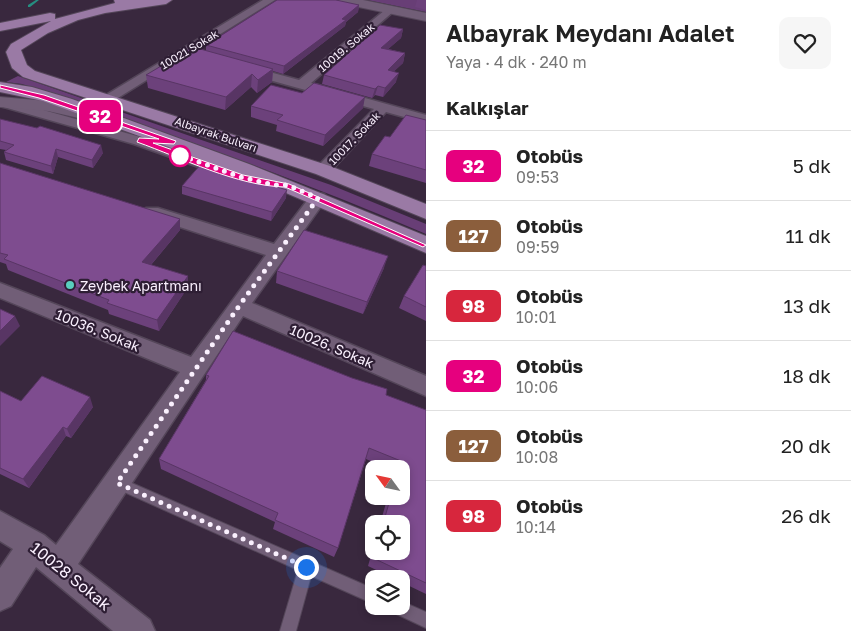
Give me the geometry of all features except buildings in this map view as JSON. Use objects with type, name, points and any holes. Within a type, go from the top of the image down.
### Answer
[{"type":"main road","points":[[10,55],[34,33],[96,0]]},
{"type":"main road","points":[[117,0],[137,4]]},
{"type":"main road","points":[[0,27],[58,19],[107,8],[166,0]]},
{"type":"main road","points":[[0,21],[58,19]]},
{"type":"main road","points":[[58,19],[44,38],[38,55],[46,71],[69,87]]},
{"type":"main road","name":"Albayrak Bulvarı","points":[[0,31],[14,41],[10,55],[23,71],[323,170],[426,212]]},
{"type":"main road","name":"Albayrak Bulvarı","points":[[0,86],[26,91],[174,142],[287,185],[426,245]]},
{"type":"street","name":"10021 Sokak","points":[[108,98],[270,0]]},
{"type":"street","points":[[344,0],[426,17]]},
{"type":"street","name":"10019. Sokak","points":[[302,84],[390,9]]},
{"type":"street","points":[[184,52],[202,57]]},
{"type":"street","points":[[229,64],[426,118]]},
{"type":"street","points":[[0,102],[48,106],[111,120]]},
{"type":"street","name":"Albayrak Bulvarı","points":[[0,102],[139,140],[240,177],[274,185],[287,185]]},
{"type":"street","name":"10017. Sokak","points":[[323,170],[384,107]]},
{"type":"street","name":"Albayrak Bulvarı","points":[[139,140],[174,142]]},
{"type":"street","points":[[58,567],[239,306],[318,198]]},
{"type":"street","points":[[139,208],[279,252]]},
{"type":"street","name":"10036. Sokak","points":[[0,290],[196,369]]},
{"type":"street","name":"10026. Sokak","points":[[239,306],[426,386]]},
{"type":"street","name":"10028 Sokak","points":[[0,525],[34,545],[58,567],[139,631]]},
{"type":"street","points":[[0,595],[34,545]]},
{"type":"lane","points":[[117,483],[365,593]]},
{"type":"lane","points":[[288,631],[306,567]]},
{"type":"lane","points":[[410,613],[426,620]]},
{"type":"shaded area","points":[[367,0],[426,0],[426,12]]},
{"type":"shaded area","points":[[18,76],[331,185],[426,224],[426,234],[226,155],[22,84],[6,82]]},
{"type":"waterway","points":[[29,6],[38,0]]},
{"type":"bus line","name":"32","points":[[0,86],[17,89],[88,111],[174,142],[139,140],[240,177],[274,185],[287,185],[426,245]]},
{"type":"place","name":"Zeybek Apartmanı","points":[[70,285]]},
{"type":"route","points":[[180,156],[177,154],[240,177],[274,185],[287,185],[318,198],[239,306],[117,483],[306,567]]}]
